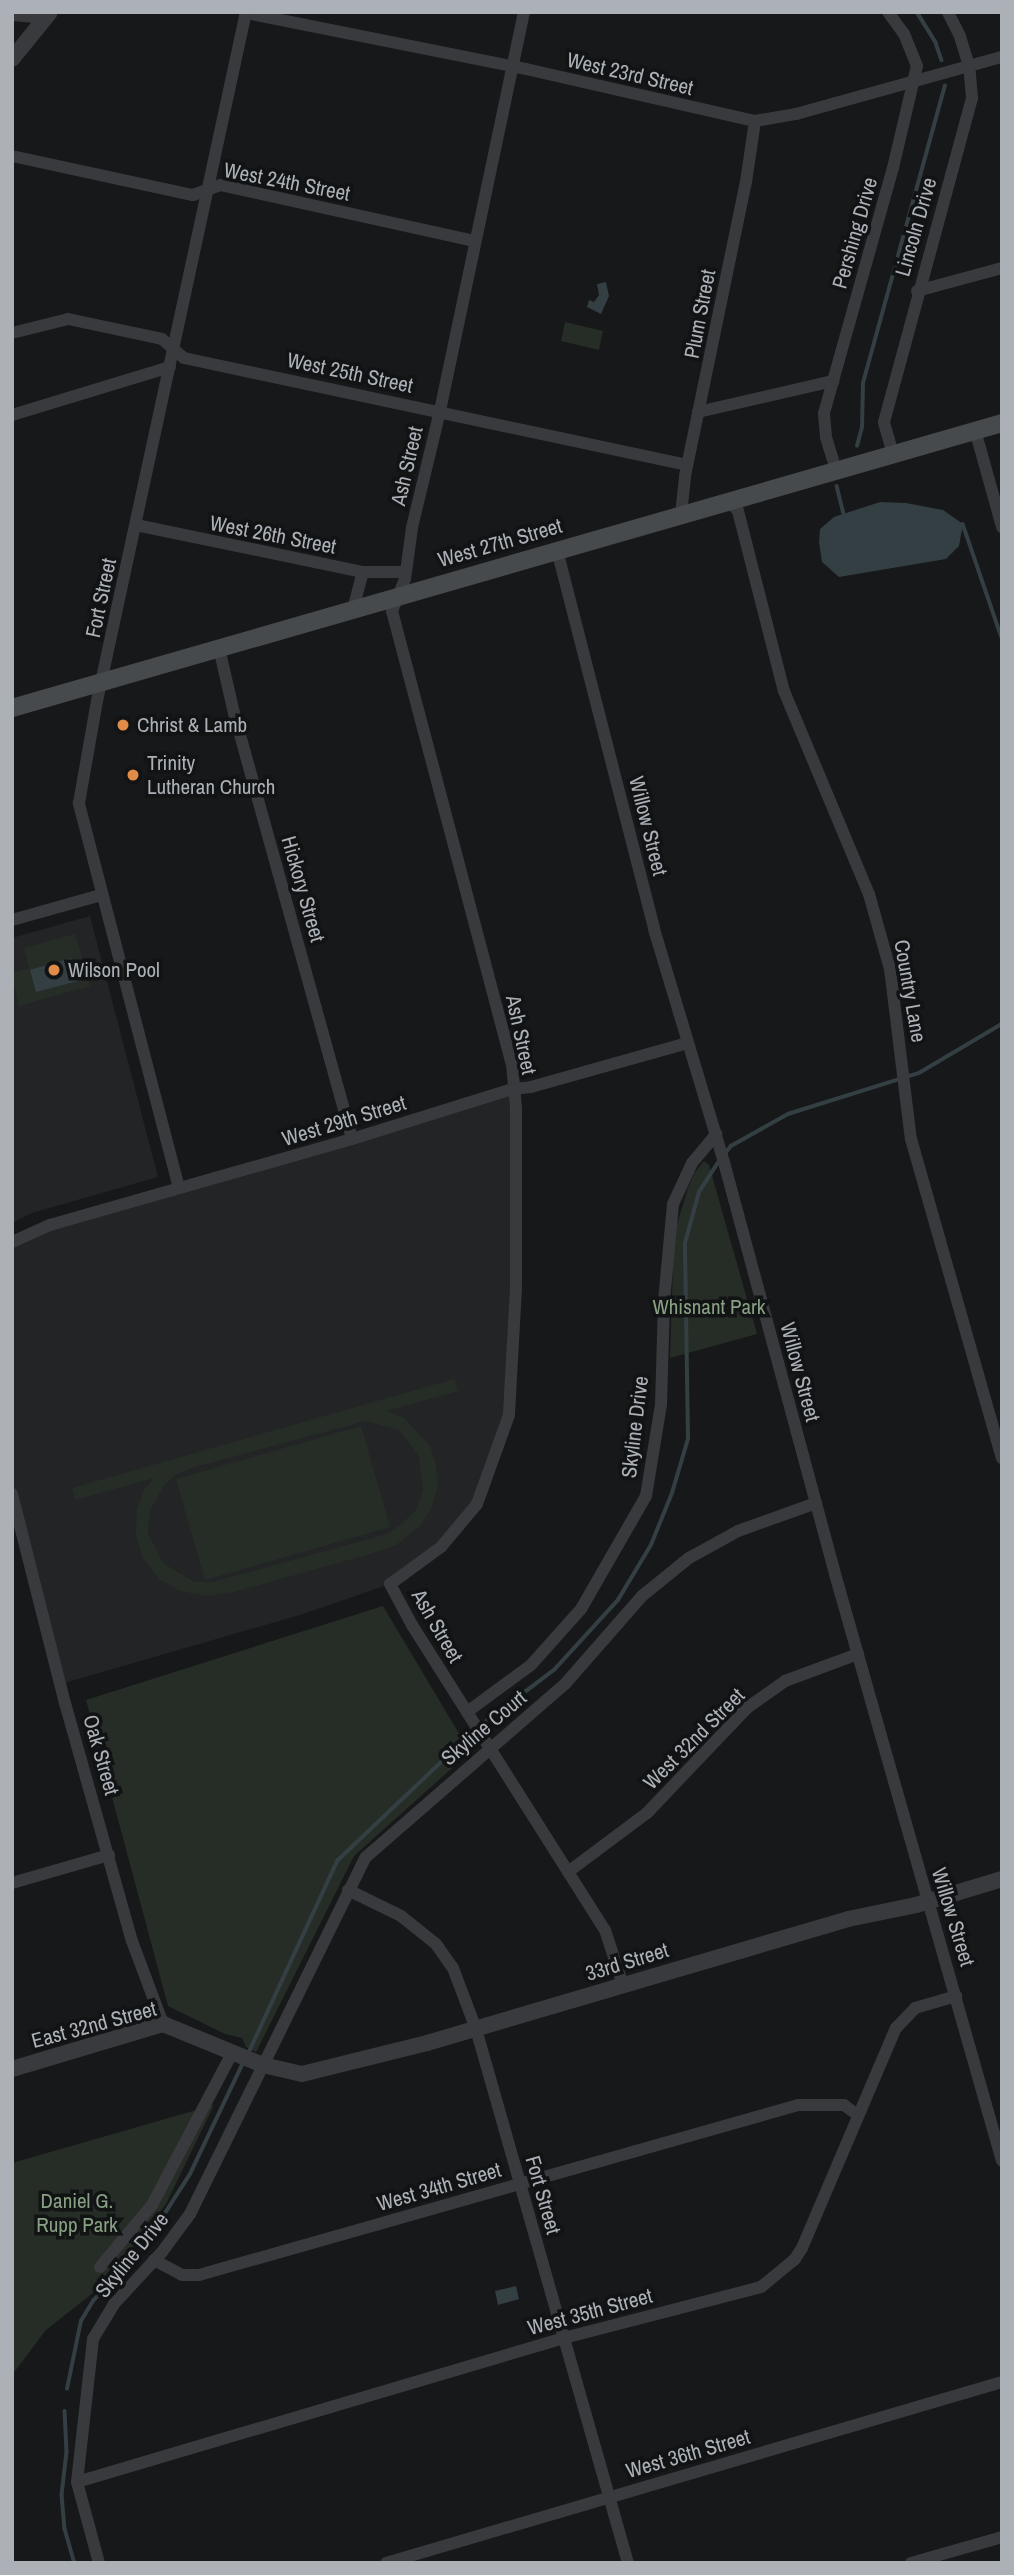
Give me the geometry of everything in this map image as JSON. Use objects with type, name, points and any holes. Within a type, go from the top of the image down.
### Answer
[{"type":"main road","name":"West 27th Street","points":[[12,708],[1002,422]]},
{"type":"street","name":"Ash Street","points":[[524,12],[440,411],[404,572],[392,611],[512,1065],[516,1316],[509,1415],[477,1504],[441,1547],[390,1584],[412,1626],[605,1930],[623,1985]]},
{"type":"street","name":"Pershing Drive","points":[[836,470],[824,413],[893,168],[917,66],[904,34],[888,12]]},
{"type":"street","name":"Lincoln Drive","points":[[893,454],[884,422],[917,291],[972,98],[969,66],[960,36],[948,12]]},
{"type":"street","name":"West 23rd Street","points":[[246,13],[512,67],[754,121],[796,114],[1002,57]]},
{"type":"street","name":"Fort Street","points":[[179,1188],[79,803],[173,348],[246,13]]},
{"type":"street","points":[[12,15],[48,15]]},
{"type":"street","points":[[12,59],[48,15]]},
{"type":"street","name":"Plum Street","points":[[681,515],[687,465],[746,182],[754,121]]},
{"type":"street","name":"West 24th Street","points":[[12,156],[193,195],[220,185],[474,241]]},
{"type":"street","points":[[917,291],[1002,268]]},
{"type":"street","name":"West 25th Street","points":[[12,333],[68,319],[163,339],[184,358],[687,465]]},
{"type":"street","points":[[12,415],[170,367]]},
{"type":"street","points":[[698,412],[834,381]]},
{"type":"street","points":[[975,430],[1002,527]]},
{"type":"street","name":"Country Lane","points":[[730,502],[738,512],[784,691],[869,894],[890,969],[911,1139],[1002,1458]]},
{"type":"street","name":"West 26th Street","points":[[136,525],[363,572],[404,572]]},
{"type":"street","name":"Willow Street","points":[[556,550],[654,929],[725,1166],[858,1654],[1002,2161]]},
{"type":"street","points":[[353,609],[363,572]]},
{"type":"street","name":"Hickory Street","points":[[219,648],[234,713],[352,1139]]},
{"type":"street","points":[[12,920],[101,895]]},
{"type":"street","name":"West 29th Street","points":[[12,1242],[50,1225],[352,1139],[513,1088],[531,1087],[688,1043]]},
{"type":"street","name":"Skyline Drive","points":[[467,1713],[531,1665],[582,1609],[646,1496],[661,1404],[673,1204],[692,1163],[717,1138]]},
{"type":"street","name":"Oak Street","points":[[12,1494],[16,1530],[132,1941],[163,2024]]},
{"type":"street","name":"Skyline Court","points":[[263,2065],[366,1857],[489,1747],[565,1684],[642,1596],[689,1558],[738,1531],[816,1503]]},
{"type":"street","name":"West 32nd Street","points":[[568,1872],[647,1813],[750,1706],[785,1681],[858,1654]]},
{"type":"street","points":[[12,1883],[109,1855]]},
{"type":"street","name":"33rd Street","points":[[263,2065],[302,2074],[476,2029],[848,1919],[928,1901],[1002,1879]]},
{"type":"street","name":"Fort Street","points":[[348,1890],[401,1916],[436,1944],[453,1968],[476,2029],[628,2563]]},
{"type":"street","name":"West 35th Street","points":[[77,2482],[564,2338],[761,2287],[778,2275],[802,2248],[896,2028],[915,2008],[956,1996]]},
{"type":"street","name":"East 32nd Street","points":[[12,2069],[163,2024],[263,2065]]},
{"type":"street","points":[[100,2267],[152,2205],[232,2053]]},
{"type":"street","name":"Skyline Drive","points":[[99,2563],[77,2482],[93,2339],[114,2304],[190,2214],[263,2065]]},
{"type":"street","name":"West 34th Street","points":[[153,2260],[183,2276],[199,2276],[798,2105],[844,2105],[858,2115]]},
{"type":"street","name":"West 36th Street","points":[[386,2563],[1002,2382]]},
{"type":"street","points":[[911,2563],[1002,2537]]},
{"type":"shaded area","points":[[606,282],[609,296],[601,314],[587,307],[589,300],[594,302],[599,295],[597,284]]},
{"type":"shaded area","points":[[880,502],[906,503],[943,510],[963,524],[959,546],[946,559],[839,577],[822,562],[820,529],[834,517]]},
{"type":"shaded area","points":[[90,916],[158,1177],[32,1213],[12,1223],[12,938]]},
{"type":"shaded area","points":[[71,958],[78,981],[36,992],[30,970]]},
{"type":"shaded area","points":[[513,1089],[509,1415],[494,1462],[460,1526],[390,1584],[303,1614],[61,1684],[12,1494],[12,1242]]},
{"type":"shaded area","points":[[516,2286],[519,2299],[498,2305],[495,2291]]},
{"type":"green space","points":[[565,322],[603,331],[599,350],[561,341]]},
{"type":"green space","name":"Wilson Pool","points":[[75,934],[90,986],[19,1006],[12,973],[29,968],[24,948]]},
{"type":"green space","name":"Whisnant Park","points":[[704,1161],[709,1165],[757,1334],[670,1358],[674,1234],[688,1188],[695,1172]]},
{"type":"green space","points":[[454,1379],[458,1391],[386,1411],[404,1418],[430,1446],[436,1466],[438,1486],[432,1507],[419,1527],[396,1545],[234,1592],[207,1596],[180,1591],[159,1579],[142,1557],[136,1534],[137,1509],[144,1490],[154,1478],[75,1500],[72,1488]],"holes":[[[366,1421],[399,1430],[419,1456],[423,1491],[416,1510],[387,1534],[213,1582],[194,1582],[163,1563],[148,1533],[150,1510],[165,1484],[176,1475],[194,1467]]]},
{"type":"green space","points":[[361,1426],[390,1527],[205,1580],[176,1479]]},
{"type":"green space","points":[[383,1606],[470,1752],[354,1856],[256,2052],[246,2047],[242,2038],[225,2034],[168,2006],[86,1700]]},
{"type":"green space","name":"Daniel G. Rupp Park","points":[[214,2105],[166,2204],[103,2285],[46,2330],[12,2375],[12,2163]]},
{"type":"waterway","points":[[917,12],[936,43],[942,60]]},
{"type":"waterway","points":[[857,446],[862,427],[863,383],[945,86]]},
{"type":"waterway","points":[[837,486],[844,514]]},
{"type":"waterway","points":[[963,524],[1002,638]]},
{"type":"waterway","points":[[726,1152],[731,1146],[788,1114],[919,1073],[1002,1024]]},
{"type":"waterway","points":[[480,1726],[555,1669],[618,1600],[651,1545],[672,1493],[688,1439],[685,1243],[699,1192],[719,1161]]},
{"type":"waterway","points":[[248,2054],[337,1861],[474,1731]]},
{"type":"waterway","points":[[67,2389],[81,2321],[93,2301],[144,2246],[190,2174],[244,2061]]},
{"type":"waterway","points":[[65,2411],[67,2452],[62,2495],[65,2529],[75,2563]]},
{"type":"place","name":"Christ & Lamb","points":[[123,725]]},
{"type":"place","name":"Trinity Lutheran Church","points":[[133,775]]},
{"type":"place","name":"Wilson Pool","points":[[54,970]]}]
